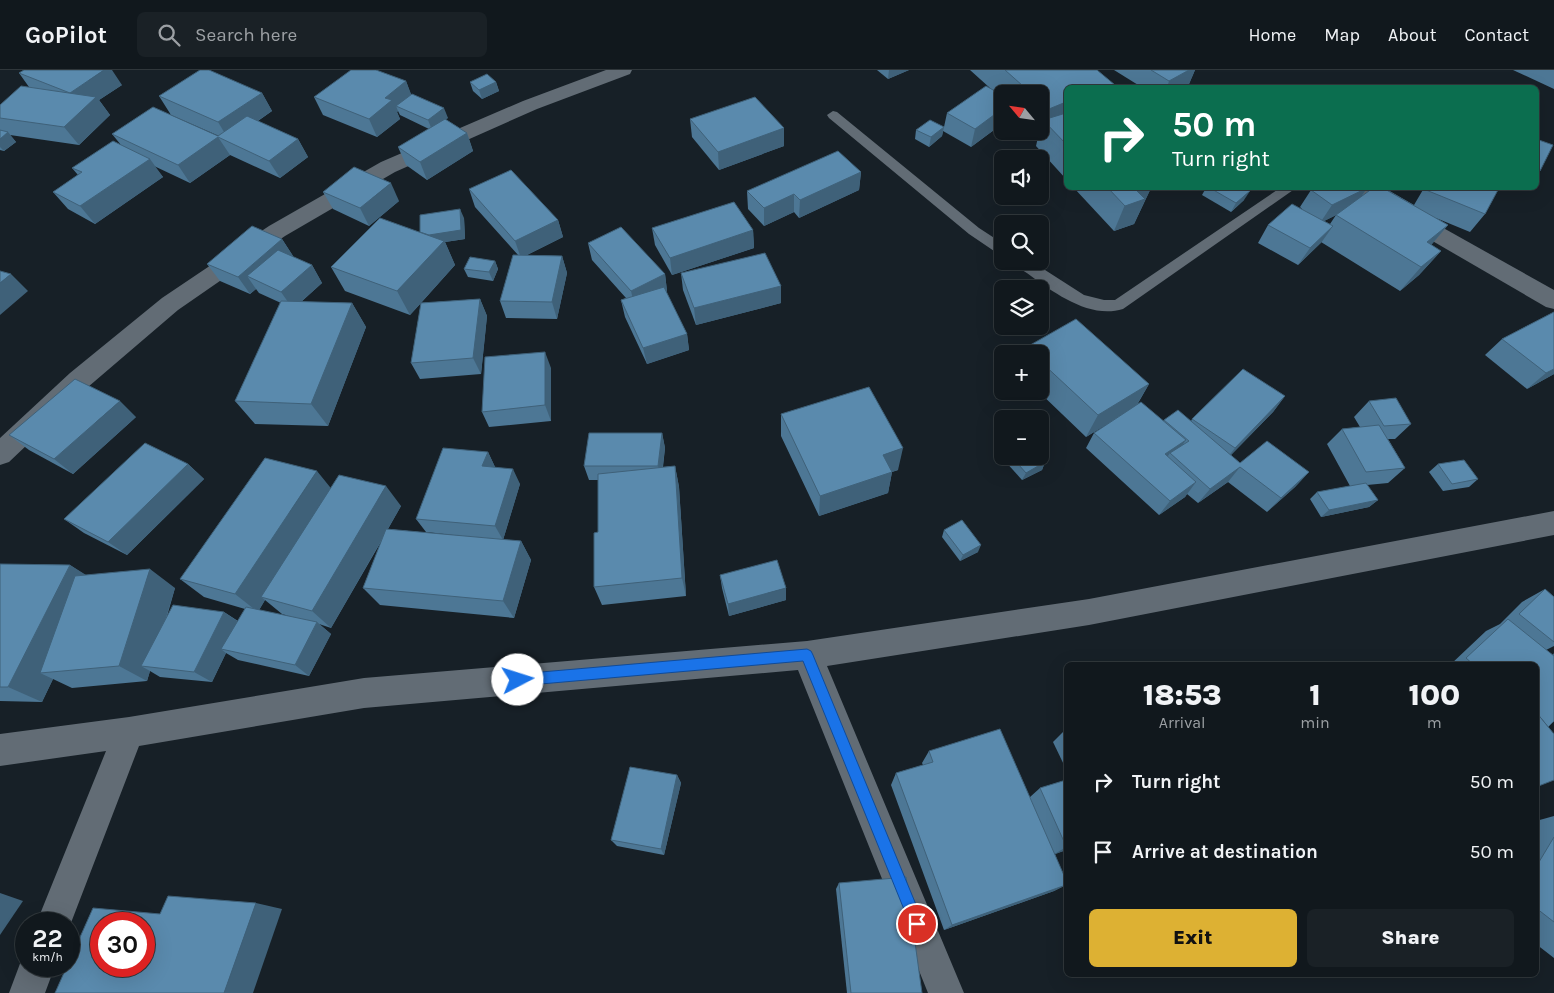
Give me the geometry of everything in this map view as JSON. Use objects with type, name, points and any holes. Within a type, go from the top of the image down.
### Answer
[{"type":"street","points":[[0,454],[78,380],[170,304],[277,231],[388,167],[530,105],[623,70]]},
{"type":"street","points":[[1360,190],[1554,301]]},
{"type":"street","points":[[0,750],[129,732],[364,693],[807,655],[1089,612],[1554,523]]},
{"type":"street","points":[[807,655],[946,993]]},
{"type":"street","points":[[58,912],[129,732]]},
{"type":"street","points":[[27,993],[33,977]]},
{"type":"lane","points":[[834,115],[974,231],[994,245]]},
{"type":"lane","points":[[1034,270],[1080,301],[1093,305],[1118,305],[1286,190]]},
{"type":"building","points":[[24,70],[104,70],[70,93],[19,73]]},
{"type":"building","points":[[200,70],[209,70],[262,93],[218,122],[159,96]]},
{"type":"building","points":[[351,70],[376,70],[406,81],[385,98],[392,100],[369,119],[314,97]]},
{"type":"building","points":[[1005,70],[1097,70],[1115,85],[1064,85],[1064,103],[1049,109],[1049,85],[1022,85]]},
{"type":"building","points":[[1151,70],[1189,70],[1169,81]]},
{"type":"building","points":[[487,74],[496,82],[479,90],[470,82]]},
{"type":"building","points":[[21,86],[96,97],[64,127],[0,118],[0,105]]},
{"type":"building","points":[[986,86],[994,90],[994,115],[975,129],[947,113]]},
{"type":"building","points":[[412,94],[444,108],[428,120],[396,106]]},
{"type":"building","points":[[755,97],[784,128],[718,152],[690,119]]},
{"type":"building","points":[[153,107],[218,136],[247,116],[298,139],[269,161],[218,137],[178,165],[112,134]]},
{"type":"building","points":[[1064,114],[1064,142],[1049,126],[1049,118]]},
{"type":"building","points":[[445,119],[467,133],[420,162],[398,147]]},
{"type":"building","points":[[930,120],[944,127],[931,137],[916,130]]},
{"type":"building","points":[[0,130],[8,132],[0,139]]},
{"type":"building","points":[[1539,140],[1553,145],[1539,171]]},
{"type":"building","points":[[113,141],[150,159],[80,206],[53,192],[82,172],[72,168]]},
{"type":"building","points":[[838,151],[861,172],[800,200],[794,194],[764,208],[747,191]]},
{"type":"building","points":[[354,167],[391,183],[360,208],[323,192]]},
{"type":"building","points":[[511,170],[558,220],[515,241],[469,189]]},
{"type":"building","points":[[1110,190],[1136,190],[1145,199],[1125,206]]},
{"type":"building","points":[[1213,190],[1250,191],[1236,203]]},
{"type":"building","points":[[1311,190],[1363,190],[1332,205]]},
{"type":"building","points":[[1370,190],[1387,190],[1448,225],[1427,242],[1441,251],[1421,267],[1336,215]]},
{"type":"building","points":[[1426,190],[1498,190],[1485,214]]},
{"type":"building","points":[[734,202],[753,230],[670,258],[652,228]]},
{"type":"building","points":[[1292,204],[1333,226],[1310,248],[1268,225]]},
{"type":"building","points":[[460,209],[461,230],[429,235],[420,232],[420,215]]},
{"type":"building","points":[[380,218],[444,241],[397,291],[331,267]]},
{"type":"building","points":[[252,226],[282,239],[238,277],[207,264]]},
{"type":"building","points":[[621,227],[665,274],[631,291],[588,243]]},
{"type":"building","points":[[278,250],[312,265],[281,292],[247,276]]},
{"type":"building","points":[[765,253],[781,286],[694,308],[681,273]]},
{"type":"building","points":[[513,255],[562,256],[552,302],[500,301]]},
{"type":"building","points":[[470,257],[495,261],[489,272],[464,269]]},
{"type":"building","points":[[0,271],[11,274],[0,283]]},
{"type":"building","points":[[664,287],[687,334],[643,348],[621,300]]},
{"type":"building","points":[[480,299],[473,358],[411,363],[421,303]]},
{"type":"building","points":[[281,301],[352,303],[311,404],[235,401]]},
{"type":"building","points":[[1554,312],[1554,369],[1546,373],[1502,339]]},
{"type":"building","points":[[1076,319],[1149,384],[1098,415],[1049,369],[1049,345],[1030,345]]},
{"type":"building","points":[[545,352],[545,405],[482,412],[485,357]]},
{"type":"building","points":[[1243,369],[1285,396],[1235,448],[1192,419]]},
{"type":"building","points":[[75,379],[120,401],[54,459],[9,435]]},
{"type":"building","points":[[869,387],[903,448],[883,455],[892,472],[820,496],[781,414]]},
{"type":"building","points":[[1396,398],[1411,424],[1384,426],[1369,401]]},
{"type":"building","points":[[1141,402],[1186,440],[1165,454],[1196,482],[1170,501],[1094,433]]},
{"type":"building","points":[[1178,410],[1240,463],[1267,441],[1309,472],[1281,498],[1240,467],[1210,489],[1170,453],[1189,441],[1164,420]]},
{"type":"building","points":[[1379,425],[1405,468],[1366,472],[1342,429]]},
{"type":"building","points":[[589,433],[662,433],[658,466],[584,466]]},
{"type":"building","points":[[145,443],[188,464],[108,542],[64,519]]},
{"type":"building","points":[[443,448],[488,452],[482,466],[513,469],[495,526],[416,519]]},
{"type":"building","points":[[265,458],[317,471],[235,594],[180,579]]},
{"type":"building","points":[[1464,460],[1478,479],[1452,484],[1438,464]]},
{"type":"building","points":[[1019,465],[1040,465],[1026,473]]},
{"type":"building","points":[[675,466],[682,578],[594,587],[594,533],[598,532],[598,474]]},
{"type":"building","points":[[339,475],[386,486],[312,611],[261,597]]},
{"type":"building","points":[[1366,483],[1378,500],[1329,510],[1317,492]]},
{"type":"building","points":[[962,520],[981,545],[963,555],[944,530]]},
{"type":"building","points":[[386,529],[521,541],[503,601],[363,588]]},
{"type":"building","points":[[777,560],[786,588],[728,604],[720,575]]},
{"type":"building","points":[[0,564],[70,565],[8,687],[0,687]]},
{"type":"building","points":[[150,569],[119,666],[40,673],[75,576]]},
{"type":"building","points":[[1545,589],[1554,597],[1554,642],[1519,614]]},
{"type":"building","points":[[173,605],[224,612],[194,672],[141,666]]},
{"type":"building","points":[[246,607],[317,622],[295,665],[221,649]]},
{"type":"building","points":[[1508,619],[1554,656],[1554,721],[1548,727],[1539,716],[1539,662],[1471,662],[1466,658]]},
{"type":"building","points":[[1539,716],[1554,734],[1554,780],[1539,786]]},
{"type":"building","points":[[1000,729],[1064,875],[1064,886],[952,925],[896,773],[933,762],[929,751]]},
{"type":"building","points":[[630,767],[677,775],[661,849],[611,840]]},
{"type":"building","points":[[1064,781],[1064,842],[1040,788]]},
{"type":"building","points":[[1554,837],[1554,922],[1539,910],[1539,862]]},
{"type":"building","points":[[906,877],[922,993],[851,993],[839,883]]},
{"type":"building","points":[[168,896],[256,903],[224,993],[55,993],[62,977],[80,977],[80,937],[90,915],[90,977],[155,977],[155,914],[160,914]]},
{"type":"building","points":[[93,908],[138,912],[91,912]]},
{"type":"route","points":[[518,680],[807,655],[917,924]]}]
